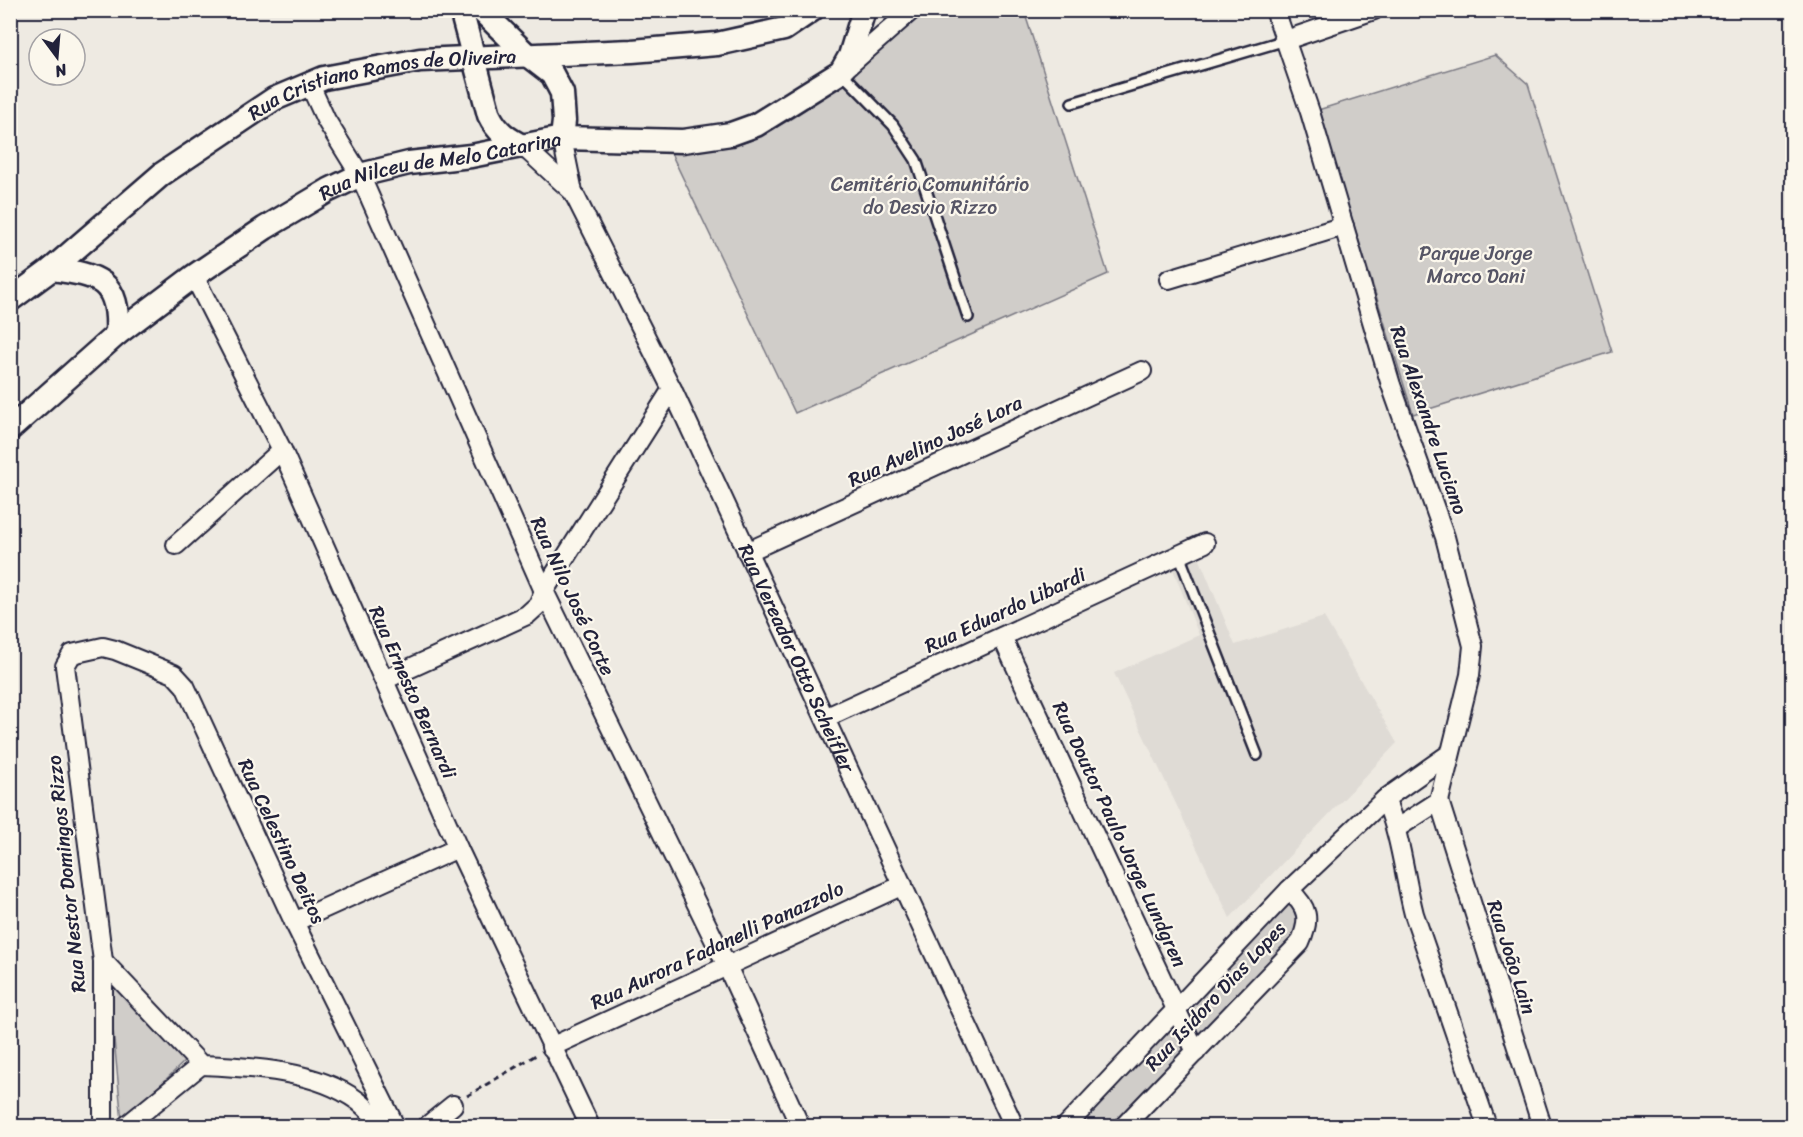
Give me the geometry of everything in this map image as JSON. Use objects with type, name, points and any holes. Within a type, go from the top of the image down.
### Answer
[{"type":"street","name":"Rua Vereador Otto Scheifler","points":[[461,10],[476,59],[480,85],[495,129],[524,147],[573,192]]},
{"type":"street","name":"Rua Vereador Otto Scheifler","points":[[481,10],[526,54],[552,74],[562,93],[564,121],[562,138],[573,192],[672,389],[1014,1126]]},
{"type":"street","name":"Rua Cristiano Ramos de Oliveira","points":[[10,300],[52,269],[162,174],[274,99],[309,83],[324,78],[420,60],[632,51],[717,44],[784,29],[812,10]]},
{"type":"street","points":[[845,64],[849,10]]},
{"type":"street","points":[[845,64],[864,10]]},
{"type":"street","name":"Rua Nilceu de Melo Catarina","points":[[10,429],[117,334],[194,276],[265,228],[360,175],[409,163],[524,147],[562,138],[683,141],[731,134],[756,125],[845,64],[912,10]]},
{"type":"street","name":"Rua Alexandre Luciano","points":[[1275,10],[1344,226],[1391,385],[1445,537],[1473,646],[1470,675],[1439,801]]},
{"type":"street","points":[[1286,40],[1374,10]]},
{"type":"street","name":"Rua Nilo José Corte","points":[[309,83],[326,120],[360,175],[544,591],[727,966],[800,1126]]},
{"type":"street","points":[[1169,279],[1344,226]]},
{"type":"street","points":[[52,269],[89,274],[107,286],[119,308],[117,334]]},
{"type":"street","name":"Rua Ernesto Bernardi","points":[[194,276],[282,450],[458,848],[590,1126]]},
{"type":"street","name":"Rua Avelino José Lora","points":[[747,552],[1142,371]]},
{"type":"street","points":[[384,680],[527,615],[538,605],[544,591],[672,389]]},
{"type":"street","points":[[176,544],[282,450]]},
{"type":"street","name":"Rua Eduardo Libardi","points":[[825,718],[1205,543]]},
{"type":"street","name":"Rua Doutor Paulo Jorge Lundgren","points":[[1002,637],[1177,1006],[1196,1052]]},
{"type":"street","name":"Rua Celestino Deitos","points":[[72,654],[103,647],[115,650],[174,674],[186,686],[294,922],[395,1126]]},
{"type":"street","name":"Rua Nestor Domingos Rizzo","points":[[72,654],[65,666],[66,685],[103,961],[103,1126]]},
{"type":"street","name":"Rua Isidoro Dias Lopes","points":[[1066,1126],[1289,890],[1385,799],[1449,754]]},
{"type":"street","points":[[1385,799],[1397,828],[1405,881],[1414,914],[1487,1126]]},
{"type":"street","points":[[1397,828],[1439,801]]},
{"type":"street","name":"Rua João Lain","points":[[1439,801],[1542,1126]]},
{"type":"street","points":[[294,922],[458,848]]},
{"type":"street","name":"Rua Aurora Fadanelli Panazzolo","points":[[551,1047],[903,885]]},
{"type":"street","name":"Rua Isidoro Dias Lopes","points":[[1124,1126],[1300,943],[1308,927],[1307,912],[1301,901],[1289,890]]},
{"type":"street","points":[[103,961],[201,1065]]},
{"type":"street","points":[[126,1126],[201,1065],[256,1068],[309,1078],[357,1100],[385,1126]]},
{"type":"street","points":[[427,1126],[453,1105]]},
{"type":"lane","points":[[1072,103],[1286,40]]},
{"type":"lane","points":[[845,64],[893,125],[916,160],[968,317]]},
{"type":"lane","points":[[1179,555],[1257,755]]},
{"type":"path","points":[[453,1105],[551,1047]]},
{"type":"shaded area","points":[[1198,555],[1235,645],[1324,617],[1397,743],[1230,918],[1114,673],[1199,635],[1172,567]]},
{"type":"green space","name":"Cemitério Comunitário do Desvio Rizzo","points":[[917,11],[1024,11],[1108,274],[795,413],[671,153],[741,144],[773,129],[839,84]]},
{"type":"green space","name":"Parque Jorge Marco Dani","points":[[1495,55],[1528,84],[1612,352],[1413,414],[1318,110]]},
{"type":"green space","points":[[1286,904],[1299,910],[1305,926],[1201,1040],[1186,1011]]},
{"type":"green space","points":[[108,977],[187,1059],[122,1122]]},
{"type":"green space","points":[[1173,1021],[1190,1052],[1119,1126],[1074,1126]]}]
